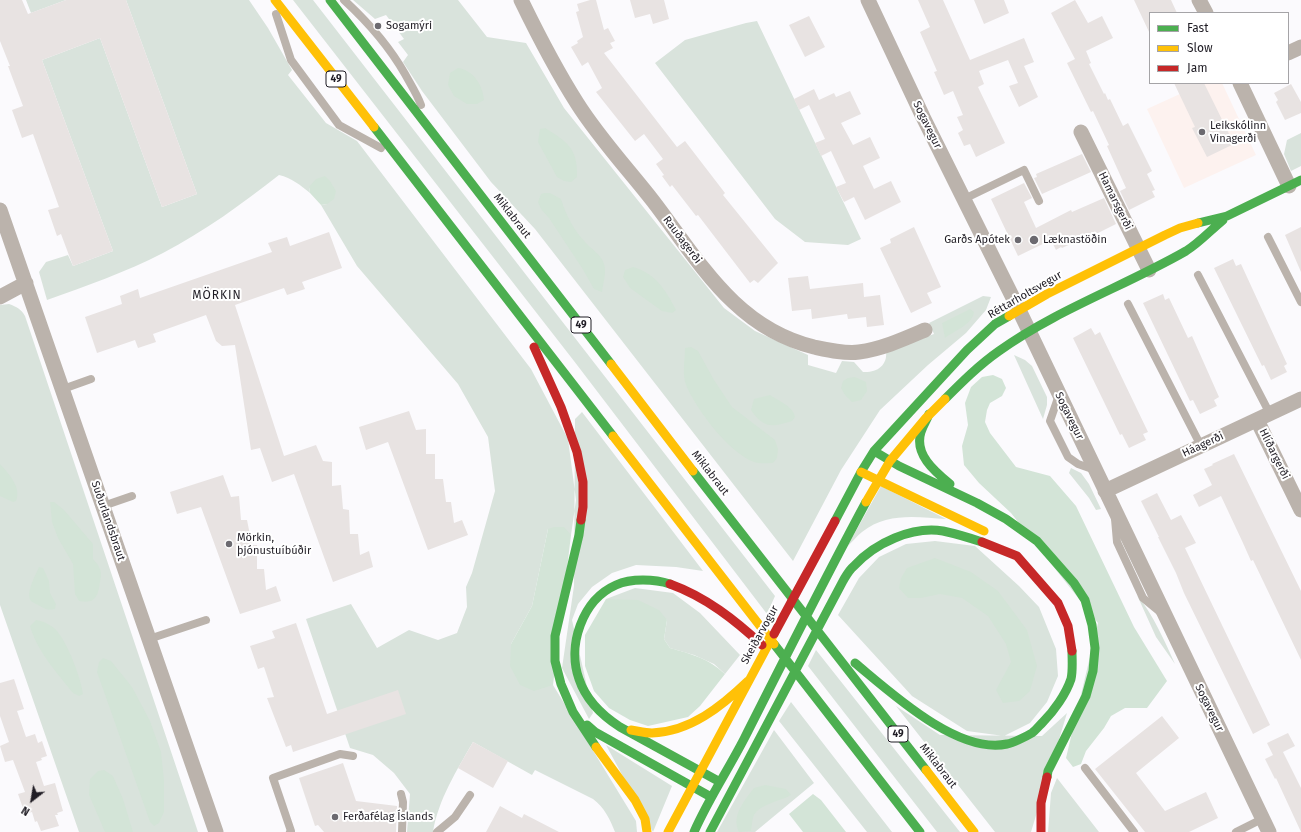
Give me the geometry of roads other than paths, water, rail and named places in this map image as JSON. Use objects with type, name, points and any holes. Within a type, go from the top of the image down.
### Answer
[{"type":"main road","name":"49","points":[[273,0],[397,157],[920,832]]},
{"type":"main road","name":"Miklabraut","points":[[330,0],[974,832]]},
{"type":"main road","name":"Réttarholtsvegur","points":[[874,451],[975,342],[995,324],[1052,292],[1180,228],[1227,216],[1295,183]]},
{"type":"main road","name":"Réttarholtsvegur","points":[[890,461],[929,414],[966,378],[999,351],[1029,332],[1187,250],[1227,216]]},
{"type":"main road","points":[[518,313],[561,407],[577,452],[583,482],[583,507],[579,535],[555,636],[555,661],[561,684],[573,712],[591,740],[635,800],[645,819],[647,832]]},
{"type":"main road","points":[[929,414],[921,431],[919,443],[923,456],[932,468],[946,481],[977,503]]},
{"type":"main road","points":[[874,451],[899,466],[1006,518],[1037,540],[1074,583],[1085,600],[1092,625],[1095,648],[1091,677],[1086,696],[1048,772],[1041,803],[1041,832]]},
{"type":"main road","name":"Skeiðarvogur","points":[[668,832],[861,472],[874,451]]},
{"type":"main road","points":[[694,832],[699,820],[735,756],[830,567],[890,461]]},
{"type":"main road","points":[[822,636],[884,688],[928,720],[957,737],[987,745],[1007,744],[1032,733],[1048,717],[1063,695],[1071,678],[1072,648],[1068,626],[1058,603],[1004,542],[861,472]]},
{"type":"main road","points":[[710,832],[843,581],[853,566],[886,541],[913,532],[942,531],[971,538],[1016,556]]},
{"type":"main road","points":[[720,782],[615,724],[599,711],[584,690],[577,673],[575,657],[576,637],[580,622],[590,606],[601,594],[617,584],[654,581],[669,584],[711,603],[746,630],[813,695]]},
{"type":"main road","points":[[624,729],[651,733],[670,731],[705,717],[722,706],[748,681]]},
{"type":"main road","points":[[573,712],[595,732],[712,797]]},
{"type":"street","name":"Rauðagerði","points":[[521,0],[543,43],[578,104],[715,283],[753,319],[777,334],[804,345],[830,351],[858,352],[883,347],[924,330]]},
{"type":"street","name":"Sogavegur","points":[[868,0],[923,117],[1019,310],[1266,825]]},
{"type":"street","points":[[1199,0],[1205,12]]},
{"type":"street","points":[[1289,53],[1301,47]]},
{"type":"street","points":[[1241,84],[1295,183]]},
{"type":"street","name":"Hamarsgerði","points":[[1080,132],[1149,270]]},
{"type":"street","name":"Suðurlandsbraut","points":[[0,210],[216,832]]},
{"type":"street","points":[[0,286],[26,283]]},
{"type":"street","points":[[0,297],[26,283]]},
{"type":"street","name":"Háagerði","points":[[1105,491],[1301,399]]},
{"type":"street","name":"Hlíðargerði","points":[[1264,417],[1301,510]]},
{"type":"lane","points":[[273,0],[291,60],[339,125],[397,157]]},
{"type":"lane","name":"Miklabraut","points":[[344,0],[365,20],[393,54],[417,95],[428,127]]},
{"type":"lane","points":[[964,199],[1024,170],[1039,201]]},
{"type":"lane","points":[[1268,237],[1301,302]]},
{"type":"lane","points":[[1198,275],[1264,417]]},
{"type":"lane","points":[[1128,304],[1201,446]]},
{"type":"lane","points":[[63,389],[91,379]]},
{"type":"lane","points":[[103,506],[132,496]]},
{"type":"lane","points":[[149,639],[206,620]]},
{"type":"lane","points":[[290,832],[273,778],[340,754],[353,756]]},
{"type":"lane","points":[[1085,768],[1134,832]]},
{"type":"lane","points":[[401,794],[403,809],[402,832]]},
{"type":"lane","points":[[437,832],[455,817],[470,795]]},
{"type":"lane","points":[[1236,832],[1266,825]]},
{"type":"place","name":"Sogamýri","points":[[378,26]]},
{"type":"place","name":"Leikskólinn Vinagerði","points":[[1202,132]]},
{"type":"place","name":"Garðs Apótek","points":[[1018,240]]},
{"type":"place","name":"Læknastöðin","points":[[1034,240]]},
{"type":"place","name":"Mörkin, þjónustuíbúðir","points":[[229,544]]},
{"type":"place","name":"Ferðafélag Íslands","points":[[335,817]]},
{"type":"district","name":"MÖRKIN","points":[[217,296]]}]
